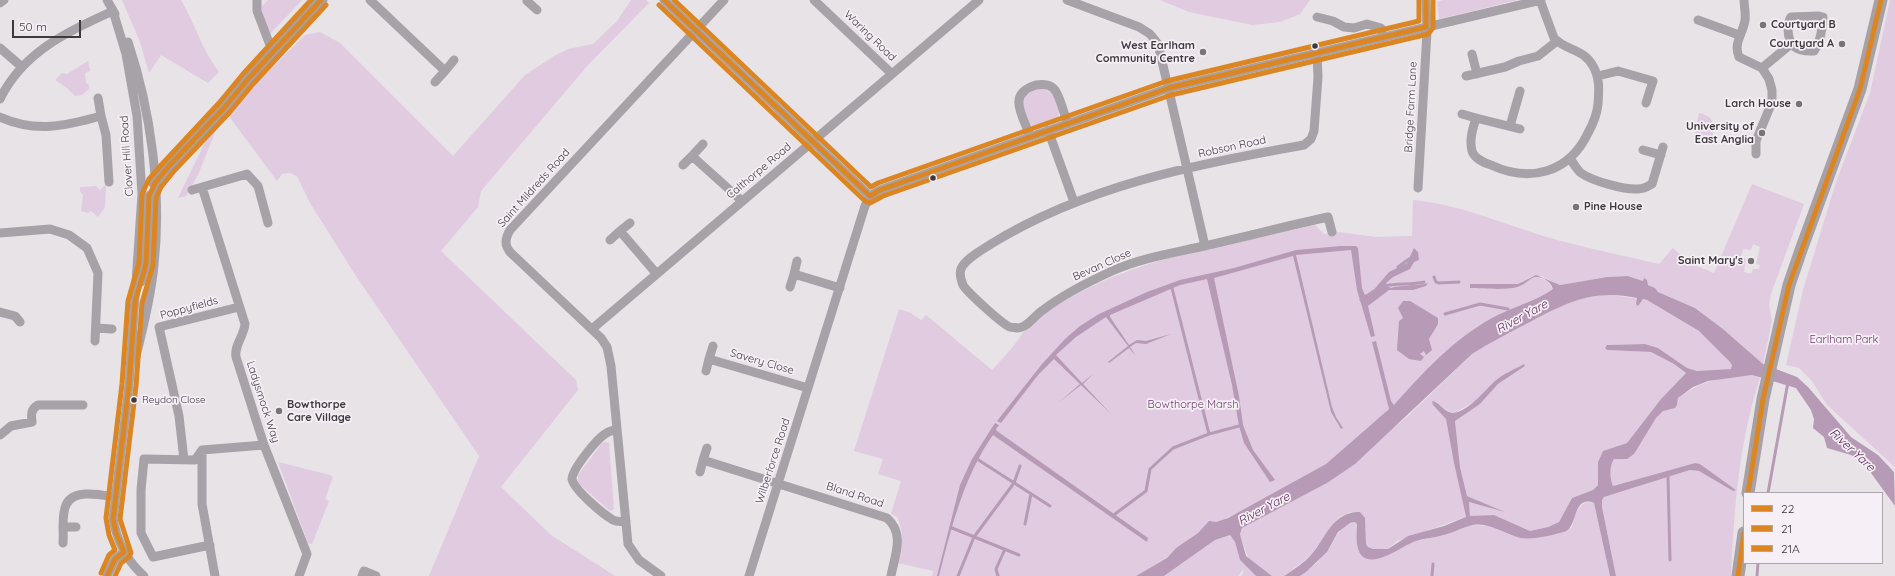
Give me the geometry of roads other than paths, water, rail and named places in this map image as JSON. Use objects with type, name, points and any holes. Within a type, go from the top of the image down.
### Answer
[{"type":"main road","points":[[155,183],[321,0]]},
{"type":"main road","points":[[1748,492],[1763,399],[1790,285],[1801,250],[1860,89],[1880,0]]},
{"type":"main road","points":[[1738,576],[1743,548]]},
{"type":"main road","points":[[1744,576],[1745,564]]},
{"type":"street","points":[[0,4],[4,0]]},
{"type":"street","name":"Clover Hill Road","points":[[106,0],[123,27],[142,93],[149,126],[155,183],[154,264],[146,313],[129,385]]},
{"type":"street","points":[[257,0],[257,11],[272,53]]},
{"type":"street","points":[[370,0],[445,71]]},
{"type":"street","points":[[527,0],[537,10]]},
{"type":"street","points":[[664,0],[870,196],[880,190],[1169,88],[1541,0],[1549,27],[1557,41],[1586,56],[1598,76],[1599,91],[1597,112],[1586,139],[1570,158],[1561,165],[1537,174],[1522,174],[1495,168],[1482,162],[1472,152],[1471,137],[1476,118]]},
{"type":"street","name":"Saint Mildreds Road","points":[[661,576],[639,560],[628,544],[618,430],[610,356],[607,347],[592,329],[507,249],[506,236],[724,0]]},
{"type":"street","name":"Waring Road","points":[[814,0],[891,73]]},
{"type":"street","name":"Calthorpe Road","points":[[592,329],[891,73],[979,0]]},
{"type":"street","points":[[1067,0],[1139,27],[1150,34],[1158,44],[1205,246]]},
{"type":"street","name":"Bridge Farm Lane","points":[[1418,188],[1426,0]]},
{"type":"street","points":[[1744,0],[1745,18],[1736,50],[1740,57],[1762,68],[1771,84],[1772,102],[1756,141],[1756,154]]},
{"type":"street","points":[[0,99],[22,67],[51,42],[74,28],[113,11]]},
{"type":"street","name":"Clover Hill Road","points":[[113,11],[126,54],[137,116],[140,148],[142,219],[129,385],[121,463],[113,519],[116,533],[124,552],[144,576]]},
{"type":"street","points":[[1317,17],[1333,21],[1344,27],[1374,21],[1381,28],[1383,37]]},
{"type":"street","points":[[1791,17],[1824,17],[1817,47],[1814,51],[1795,47],[1791,44],[1788,41],[1788,25],[1791,17]]},
{"type":"street","points":[[1698,20],[1739,35]]},
{"type":"street","points":[[1466,76],[1505,67],[1519,61],[1538,56],[1557,41]]},
{"type":"street","points":[[1762,68],[1791,44]]},
{"type":"street","points":[[0,48],[22,67]]},
{"type":"street","name":"Robson Road","points":[[1020,329],[1010,327],[962,284],[960,276],[961,268],[970,259],[990,244],[1074,202],[1131,183],[1187,168],[1304,145],[1311,138],[1314,131],[1318,77],[1317,53]]},
{"type":"street","points":[[1472,54],[1477,74]]},
{"type":"street","points":[[435,82],[454,60]]},
{"type":"street","points":[[1598,76],[1618,71],[1653,81],[1646,102]]},
{"type":"street","points":[[1030,136],[1019,108],[1018,98],[1023,90],[1039,84],[1048,85],[1054,88],[1068,124]]},
{"type":"street","points":[[1510,126],[1520,91]]},
{"type":"street","points":[[98,98],[106,135],[109,182]]},
{"type":"street","points":[[1462,114],[1520,129]]},
{"type":"street","points":[[0,117],[14,124],[46,127],[74,123],[101,116]]},
{"type":"street","points":[[1048,130],[1074,202]]},
{"type":"street","points":[[683,165],[703,144]]},
{"type":"street","points":[[1570,158],[1580,173],[1605,182],[1639,190],[1647,188],[1652,184],[1662,151],[1643,150]]},
{"type":"street","points":[[692,156],[742,201]]},
{"type":"street","points":[[192,190],[247,174],[258,186],[268,222]]},
{"type":"street","name":"Clover Hill Road","points":[[135,302],[146,264],[149,196],[155,183]]},
{"type":"street","name":"Ladysmock Way","points":[[202,187],[245,324],[242,335],[236,347],[236,357],[264,445],[307,554],[299,576]]},
{"type":"street","name":"Wilberforce Road","points":[[749,576],[865,206],[870,196]]},
{"type":"street","name":"Bevan Close","points":[[1020,329],[1036,314],[1052,303],[1114,270],[1151,257],[1328,217],[1332,232]]},
{"type":"street","points":[[610,240],[630,223]]},
{"type":"street","points":[[0,233],[50,229],[62,232],[82,243],[87,248],[98,273],[95,341]]},
{"type":"street","points":[[620,231],[656,273]]},
{"type":"street","points":[[790,287],[797,261]]},
{"type":"street","points":[[794,274],[840,288]]},
{"type":"street","name":"Poppyfields","points":[[184,460],[179,416],[159,327],[239,307]]},
{"type":"street","points":[[0,312],[15,316],[20,322]]},
{"type":"street","points":[[96,328],[112,329]]},
{"type":"street","points":[[706,371],[713,346]]},
{"type":"street","name":"Savery Close","points":[[709,359],[808,388]]},
{"type":"street","points":[[0,435],[11,426],[32,422],[31,412],[38,404],[79,402]]},
{"type":"street","points":[[618,430],[610,431],[599,440],[575,470],[572,479],[576,488],[610,518],[618,521],[626,521]]},
{"type":"street","points":[[202,450],[264,445]]},
{"type":"street","points":[[700,472],[707,448]]},
{"type":"street","points":[[202,450],[196,460],[144,459],[141,490],[141,533],[153,557],[210,545]]},
{"type":"street","points":[[202,450],[202,504],[215,576]]},
{"type":"street","name":"Bland Road","points":[[703,460],[887,518],[895,526],[898,537],[891,576]]},
{"type":"street","points":[[63,543],[66,505],[75,497],[88,494],[115,497]]},
{"type":"street","points":[[64,527],[76,527]]},
{"type":"street","points":[[107,576],[115,560],[124,552]]},
{"type":"street","points":[[362,576],[364,571],[376,576]]},
{"type":"water","points":[[1356,246],[1358,248],[1362,288],[1365,295],[1371,293],[1389,272],[1407,263],[1414,248],[1418,252],[1419,260],[1414,262],[1410,269],[1393,277],[1386,283],[1387,286],[1391,288],[1428,283],[1426,286],[1413,290],[1389,290],[1368,306],[1375,336],[1371,337],[1357,290],[1351,250],[1296,255],[1332,407],[1343,428],[1341,429],[1331,412],[1293,256],[1214,278],[1239,396],[1243,425],[1253,450],[1275,480],[1270,482],[1244,443],[1207,279],[1180,285],[1110,315],[1129,345],[1137,340],[1146,341],[1171,334],[1146,344],[1136,343],[1130,347],[1136,356],[1129,348],[1109,363],[1108,362],[1128,346],[1106,317],[1076,337],[1056,355],[1082,383],[1093,374],[1083,384],[1111,414],[1081,385],[1058,403],[1080,384],[1054,359],[1038,375],[1001,423],[997,421],[1042,364],[1065,339],[1080,326],[1099,314],[1147,292],[1180,280],[1234,268],[1296,250]]},
{"type":"water","name":"River Yare","points":[[1536,275],[1560,285],[1607,277],[1628,276],[1643,281],[1644,278],[1647,280],[1648,285],[1655,288],[1658,292],[1695,308],[1723,329],[1763,364],[1797,377],[1808,387],[1851,437],[1878,455],[1894,472],[1895,506],[1863,462],[1851,455],[1827,448],[1824,437],[1813,428],[1814,419],[1811,410],[1796,388],[1752,375],[1708,381],[1693,387],[1678,398],[1675,408],[1663,411],[1656,418],[1634,454],[1627,459],[1614,459],[1610,472],[1613,486],[1695,463],[1700,464],[1736,490],[1733,491],[1699,471],[1690,470],[1604,497],[1602,500],[1602,507],[1616,576],[1610,576],[1594,503],[1587,502],[1582,503],[1572,525],[1564,532],[1542,537],[1521,538],[1489,526],[1469,526],[1444,535],[1416,541],[1391,554],[1377,559],[1365,558],[1361,555],[1357,542],[1357,524],[1355,522],[1350,523],[1338,532],[1327,552],[1306,572],[1300,576],[1284,576],[1308,558],[1337,521],[1343,516],[1351,513],[1360,512],[1365,518],[1366,544],[1368,547],[1373,549],[1388,549],[1408,536],[1444,526],[1466,517],[1446,419],[1433,405],[1432,401],[1438,403],[1450,413],[1459,412],[1476,400],[1498,378],[1524,364],[1525,366],[1498,384],[1480,404],[1455,421],[1460,467],[1467,496],[1505,512],[1469,502],[1470,516],[1494,515],[1530,531],[1548,527],[1559,522],[1572,498],[1593,490],[1598,485],[1598,462],[1603,451],[1627,443],[1661,399],[1686,373],[1674,364],[1651,352],[1607,350],[1605,348],[1607,345],[1645,344],[1658,348],[1687,368],[1697,371],[1731,369],[1732,365],[1729,361],[1699,331],[1647,300],[1643,299],[1638,306],[1636,304],[1637,298],[1621,295],[1606,295],[1566,304],[1505,335],[1472,354],[1355,464],[1327,483],[1242,528],[1240,534],[1246,556],[1272,576],[1256,576],[1240,560],[1235,542],[1230,535],[1215,540],[1164,576],[1136,576],[1167,558],[1176,548],[1198,533],[1209,521],[1216,522],[1228,518],[1326,464],[1389,409],[1372,342],[1376,341],[1391,401],[1394,405],[1416,380],[1440,357],[1478,326],[1492,318],[1546,294],[1553,289],[1547,280],[1536,277],[1515,288],[1470,288],[1470,284],[1518,284]]},
{"type":"water","points":[[1403,301],[1410,301],[1438,318],[1438,324],[1429,339],[1432,350],[1426,355],[1424,351],[1420,354],[1424,357],[1421,361],[1409,359],[1397,350],[1399,321],[1403,318],[1398,308]]},
{"type":"water","points":[[995,423],[999,425],[996,429],[997,431],[1148,538],[1147,542],[993,435],[966,485],[954,521],[939,576],[937,576],[960,485],[972,459]]},
{"type":"waterway","points":[[1398,267],[1409,259]]},
{"type":"waterway","points":[[1434,277],[1436,282],[1439,283],[1459,282]]},
{"type":"waterway","points":[[1384,286],[1424,282]]},
{"type":"waterway","points":[[1172,288],[1209,434]]},
{"type":"waterway","points":[[1361,300],[1374,291]]},
{"type":"waterway","points":[[1445,314],[1480,304],[1508,309]]},
{"type":"waterway","points":[[1768,492],[1788,382]]},
{"type":"waterway","points":[[1115,514],[1146,491],[1150,469],[1173,448],[1209,434],[1239,426]]},
{"type":"waterway","points":[[977,459],[1050,506]]},
{"type":"waterway","points":[[958,576],[974,537],[1014,483],[1020,466]]},
{"type":"waterway","points":[[1668,476],[1670,560]]},
{"type":"waterway","points":[[1025,524],[1031,494]]},
{"type":"waterway","points":[[952,528],[1019,555]]},
{"type":"waterway","points":[[998,576],[996,569],[1005,549]]},
{"type":"waterway","points":[[1432,576],[1433,564]]},
{"type":"waterway","points":[[1757,576],[1758,564]]},
{"type":"place","name":"Courtyard B","points":[[1763,25]]},
{"type":"place","name":"Courtyard A","points":[[1842,44]]},
{"type":"place","name":"West Earlham Community Centre","points":[[1203,52]]},
{"type":"place","name":"Larch House","points":[[1799,104]]},
{"type":"place","name":"University of East Anglia","points":[[1762,133]]},
{"type":"place","name":"Pine House","points":[[1576,207]]},
{"type":"place","name":"Saint Mary's","points":[[1751,261]]},
{"type":"place","name":"Reydon Close","points":[[134,400]]},
{"type":"place","name":"Bowthorpe Care Village","points":[[279,411]]},
{"type":"park label","name":"Earlham Park","points":[[1844,340]]},
{"type":"park label","name":"Bowthorpe Marsh","points":[[1193,405]]}]
